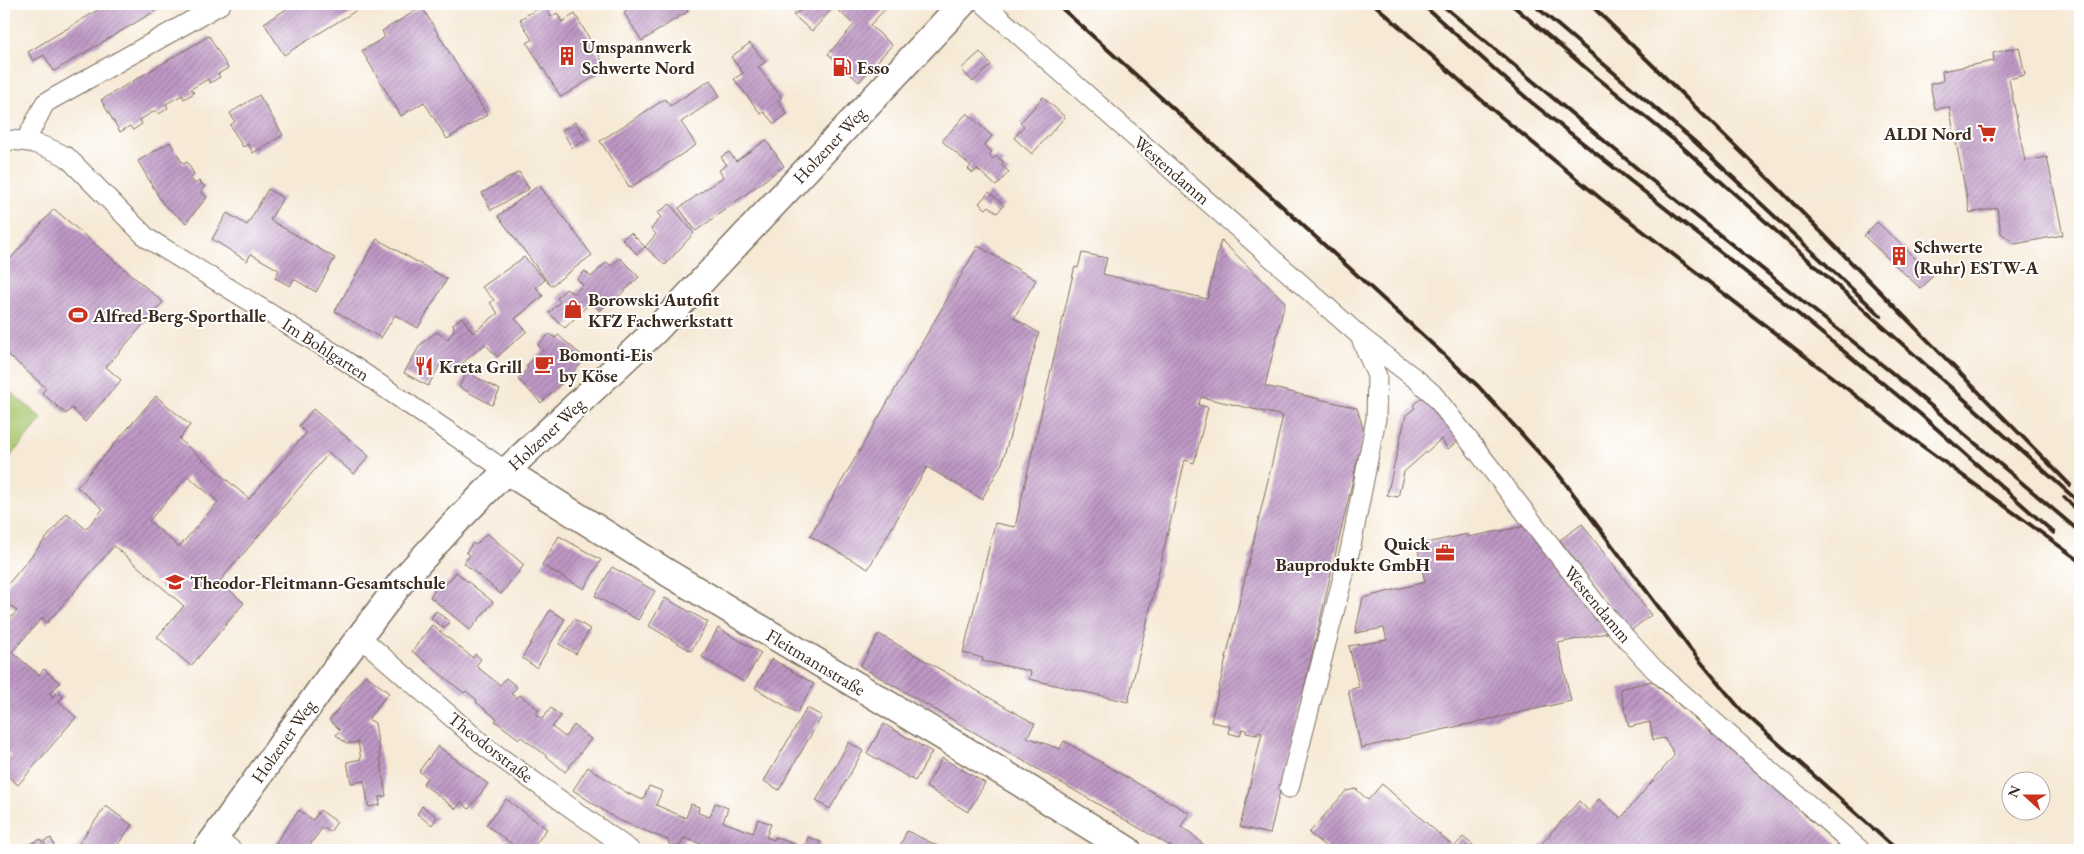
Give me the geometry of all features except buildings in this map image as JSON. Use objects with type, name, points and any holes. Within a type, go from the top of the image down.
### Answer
[{"type":"main road","name":"Holzener Weg","points":[[218,846],[359,636],[408,574],[451,527],[506,472],[654,332],[962,4]]},
{"type":"main road","name":"Fleitmannstraße","points":[[506,472],[668,573],[1007,775],[1128,850]]},
{"type":"street","points":[[26,140],[45,103],[221,4]]},
{"type":"street","name":"Westendamm","points":[[984,4],[1360,336],[1432,394],[1604,614],[1654,669],[1860,850]]},
{"type":"street","name":"Im Bohlgarten","points":[[4,140],[26,140],[50,148],[67,157],[147,238],[334,353],[506,472]]},
{"type":"street","name":"Westendamm","points":[[1289,788],[1351,546],[1376,419],[1377,376],[1360,336]]},
{"type":"street","name":"Theodorstraße","points":[[359,636],[487,748],[630,850]]},
{"type":"green space","points":[[4,386],[42,419],[4,464]]},
{"type":"railway","points":[[1057,4],[1478,386],[1559,475],[1691,650],[1741,710],[1897,850]]},
{"type":"railway","points":[[1374,4],[1488,106],[1600,198],[1903,432],[2080,561]]},
{"type":"railway","points":[[1422,4],[1531,102],[1786,304],[1919,413],[2054,533]]},
{"type":"railway","points":[[1441,4],[1645,175],[1891,372],[2080,532]]},
{"type":"railway","points":[[1511,4],[1680,145],[2080,503]]},
{"type":"railway","points":[[1533,4],[1694,141],[1881,316]]},
{"type":"railway","points":[[1590,4],[1775,185],[2070,485]]},
{"type":"railway","points":[[2080,4],[2080,9]]},
{"type":"railway","points":[[2064,497],[2080,513]]},
{"type":"place","name":"Umspannwerk Schwerte Nord","points":[[567,56]]},
{"type":"place","name":"Esso","points":[[842,67]]},
{"type":"place","name":"ALDI Nord","points":[[1987,133]]},
{"type":"place","name":"Schwerte (Ruhr) ESTW-A","points":[[1899,256]]},
{"type":"place","name":"Borowski Autofit KFZ Fachwerkstatt","points":[[573,309]]},
{"type":"place","name":"Alfred-Berg-Sporthalle","points":[[78,315]]},
{"type":"place","name":"Bomonti-Eis by Köse","points":[[544,364]]},
{"type":"place","name":"Kreta Grill","points":[[424,366]]},
{"type":"place","name":"Quick Bauprodukte GmbH","points":[[1445,553]]},
{"type":"place","name":"Theodor-Fleitmann-Gesamtschule","points":[[175,582]]}]
